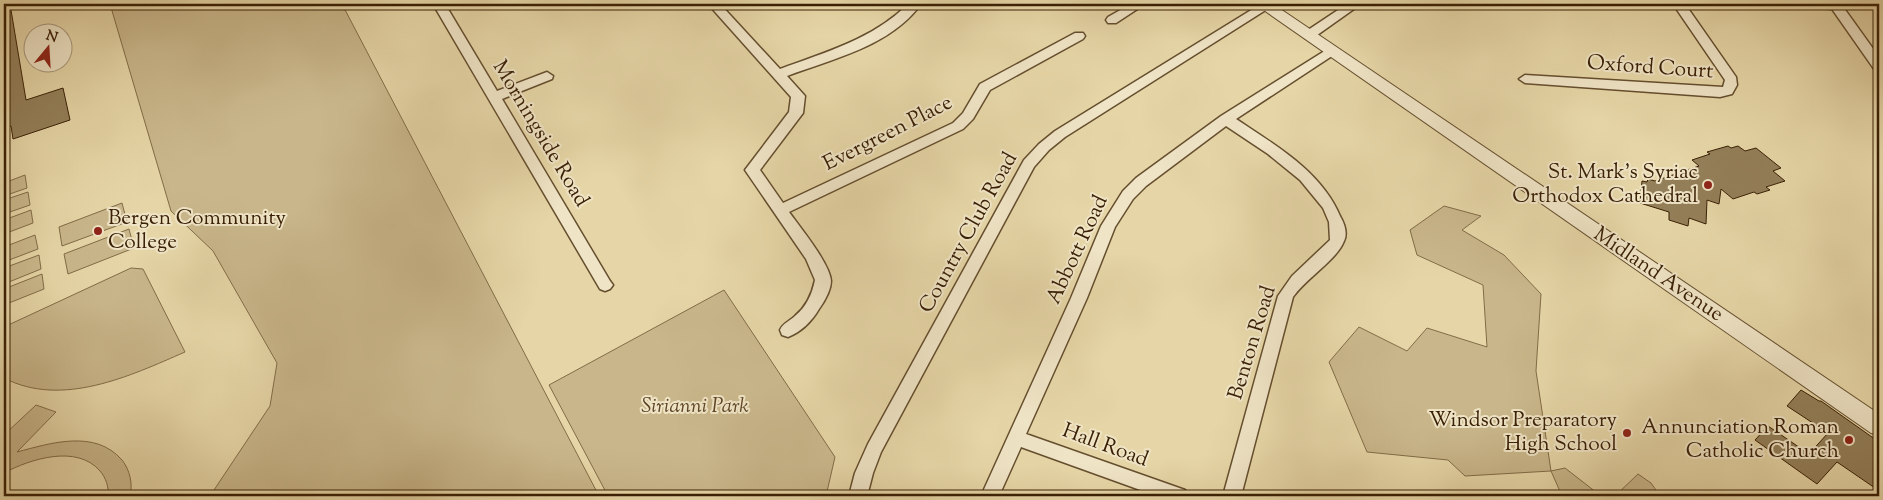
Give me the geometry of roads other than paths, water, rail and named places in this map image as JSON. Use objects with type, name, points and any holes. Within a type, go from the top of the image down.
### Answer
[{"type":"street","name":"Morningside Road","points":[[439,4],[605,285]]},
{"type":"street","points":[[714,4],[798,96],[796,113],[752,170],[813,257],[823,280],[816,304],[806,316],[788,330]]},
{"type":"street","points":[[778,74],[873,37],[904,16],[915,4]]},
{"type":"street","points":[[1112,20],[1139,4]]},
{"type":"street","points":[[1309,35],[1355,4]]},
{"type":"street","name":"Oxford Court","points":[[1525,79],[1720,93],[1729,90],[1732,86],[1731,80],[1679,4]]},
{"type":"street","points":[[1816,4],[1835,4],[1879,66]]},
{"type":"street","name":"Midland Avenue","points":[[1265,5],[1879,426]]},
{"type":"street","name":"Country Club Road","points":[[858,496],[864,473],[874,448],[1029,164],[1044,146],[1060,134],[1265,5]]},
{"type":"street","name":"Evergreen Place","points":[[780,210],[958,126],[973,111],[985,87],[1079,36]]},
{"type":"street","name":"Abbott Road","points":[[990,496],[1117,210],[1141,182],[1226,119],[1331,51]]},
{"type":"street","points":[[494,97],[546,76]]},
{"type":"street","name":"Benton Road","points":[[1226,119],[1297,169],[1326,202],[1334,215],[1338,228],[1336,243],[1294,284],[1286,296],[1232,496]]},
{"type":"street","name":"Hall Road","points":[[1016,438],[1179,496]]},
{"type":"place","name":"St. Mark's Syriac Orthodox Cathedral","points":[[1708,185]]},
{"type":"place","name":"Bergen Community College","points":[[98,231]]},
{"type":"place","name":"Windsor Preparatory High School","points":[[1627,433]]},
{"type":"place","name":"Annunciation Roman Catholic Church","points":[[1849,440]]},
{"type":"park label","name":"Sirianni Park","points":[[695,407]]}]
